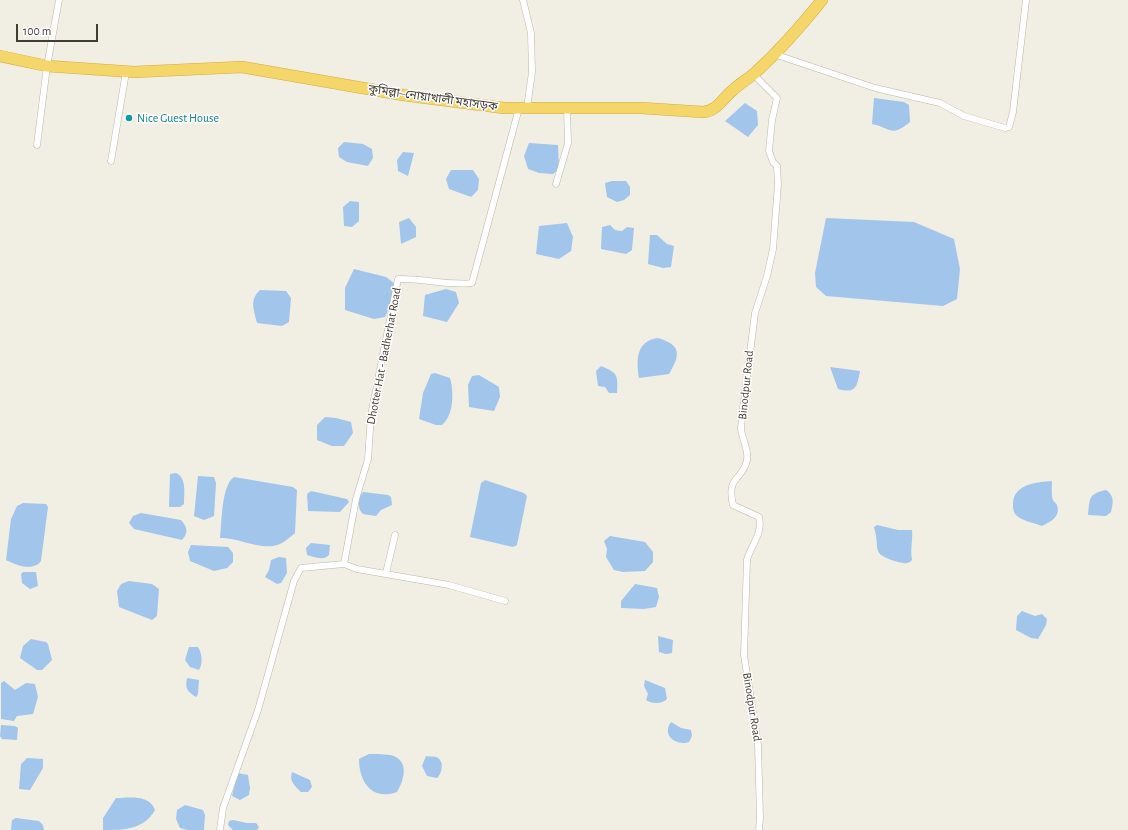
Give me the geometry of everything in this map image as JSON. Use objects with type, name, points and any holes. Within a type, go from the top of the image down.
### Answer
[{"type":"highway","name":"কুমিল্লা–নোয়াখালী মহাসড়ক","points":[[0,56],[47,66],[126,72],[242,67],[424,98],[523,108],[641,108],[711,111],[774,54],[822,0]]},
{"type":"street","points":[[37,145],[47,66],[59,0]]},
{"type":"street","points":[[523,0],[531,41],[532,72],[523,108]]},
{"type":"street","points":[[774,54],[875,88],[940,103],[964,116],[1005,128],[1009,127],[1013,112],[1026,0]]},
{"type":"street","points":[[111,161],[126,72]]},
{"type":"street","name":"Binodpur Road","points":[[752,74],[777,98],[772,120],[769,151],[773,162],[777,166],[778,184],[772,249],[767,276],[755,313],[742,417],[741,430],[745,439],[747,460],[741,473],[731,484],[730,496],[733,505],[759,518],[760,523],[759,533],[749,552],[747,560],[744,656],[758,745],[759,830]]},
{"type":"street","name":"Dhotter Hat - Badherhat Road","points":[[344,564],[356,499],[368,459],[371,415],[398,279],[461,284],[472,283],[523,108]]},
{"type":"street","points":[[556,184],[568,144],[567,108]]},
{"type":"street","points":[[386,573],[395,535]]},
{"type":"street","points":[[220,830],[223,808],[258,710],[294,581],[300,568],[344,564],[357,568],[449,585],[505,601]]},
{"type":"water","points":[[874,98],[904,102],[909,105],[910,122],[894,131],[872,124]]},
{"type":"water","points":[[745,103],[757,111],[758,125],[748,137],[725,121]]},
{"type":"water","points":[[344,142],[363,144],[372,149],[373,158],[368,166],[347,162],[339,157],[338,148]]},
{"type":"water","points":[[529,143],[558,145],[559,169],[553,174],[539,173],[528,169],[524,156]]},
{"type":"water","points":[[403,152],[414,153],[408,176],[398,171],[397,160]]},
{"type":"water","points":[[451,170],[473,170],[479,179],[478,190],[471,197],[449,189],[446,179]]},
{"type":"water","points":[[612,181],[626,181],[630,187],[630,195],[624,200],[617,202],[607,197],[605,183]]},
{"type":"water","points":[[350,201],[359,202],[359,221],[352,227],[344,226],[343,207]]},
{"type":"water","points":[[409,218],[416,227],[416,237],[401,244],[399,222]]},
{"type":"water","points":[[826,218],[914,222],[954,239],[960,269],[957,299],[943,306],[826,296],[816,287],[815,273]]},
{"type":"water","points":[[567,223],[573,237],[571,251],[559,259],[536,254],[539,226]]},
{"type":"water","points":[[610,225],[615,230],[622,231],[627,227],[634,228],[632,250],[626,254],[601,249],[602,227]]},
{"type":"water","points":[[650,235],[657,235],[667,244],[674,246],[671,267],[663,268],[648,264]]},
{"type":"water","points":[[354,269],[386,277],[395,284],[395,295],[385,317],[374,319],[345,310],[345,288]]},
{"type":"water","points":[[446,289],[456,292],[459,303],[447,322],[423,316],[425,295]]},
{"type":"water","points":[[260,290],[286,291],[291,298],[289,322],[282,326],[257,323],[253,301]]},
{"type":"water","points":[[658,338],[675,347],[677,351],[676,361],[669,374],[639,378],[639,352],[645,343]]},
{"type":"water","points":[[601,366],[616,375],[617,393],[609,393],[605,387],[598,386],[596,371]]},
{"type":"water","points":[[830,367],[860,371],[855,388],[849,391],[838,389]]},
{"type":"water","points":[[435,373],[450,378],[451,384],[451,409],[446,421],[442,425],[436,425],[419,419],[423,393],[431,374]]},
{"type":"water","points":[[479,375],[499,387],[500,397],[494,411],[469,407],[468,385],[472,376]]},
{"type":"water","points":[[325,417],[351,422],[353,433],[344,446],[332,446],[317,440],[317,425]]},
{"type":"water","points":[[176,473],[182,478],[184,504],[180,507],[169,507],[170,474]]},
{"type":"water","points":[[198,476],[214,477],[216,483],[214,516],[204,520],[194,516]]},
{"type":"water","points":[[234,477],[293,487],[297,490],[295,533],[282,543],[273,546],[260,546],[227,538],[220,538],[224,496],[230,482]]},
{"type":"water","points":[[485,480],[524,493],[527,496],[517,545],[513,547],[470,537],[481,483]]},
{"type":"water","points":[[1052,481],[1052,498],[1058,509],[1054,518],[1042,526],[1016,515],[1013,509],[1013,503],[1017,492],[1033,483]]},
{"type":"water","points":[[1106,490],[1112,497],[1113,503],[1111,512],[1106,516],[1088,515],[1089,504],[1093,495]]},
{"type":"water","points":[[311,491],[347,499],[349,502],[340,512],[308,511],[307,494]]},
{"type":"water","points":[[363,492],[388,495],[391,497],[392,505],[381,510],[376,516],[363,514],[359,503]]},
{"type":"water","points":[[23,503],[46,504],[48,507],[41,561],[34,566],[29,567],[15,564],[6,560],[11,519],[17,506]]},
{"type":"water","points":[[141,513],[181,520],[186,527],[186,534],[182,540],[134,529],[129,523],[133,516]]},
{"type":"water","points":[[877,525],[898,530],[912,530],[912,560],[909,563],[889,559],[880,553],[878,550],[874,527]]},
{"type":"water","points":[[610,536],[645,542],[653,552],[653,562],[645,571],[623,572],[614,570],[606,557],[607,549],[604,541]]},
{"type":"water","points":[[311,543],[330,545],[329,555],[321,558],[307,555],[306,548]]},
{"type":"water","points":[[191,545],[228,547],[233,553],[233,562],[227,568],[214,571],[190,561],[188,552]]},
{"type":"water","points":[[279,557],[286,558],[287,573],[281,583],[277,584],[265,577],[269,570],[271,560]]},
{"type":"water","points":[[23,572],[36,572],[38,586],[30,589],[22,583],[21,574]]},
{"type":"water","points":[[129,581],[152,584],[159,589],[157,616],[152,620],[119,607],[117,591],[121,584]]},
{"type":"water","points":[[635,584],[657,588],[659,597],[656,607],[644,609],[621,608],[621,601]]},
{"type":"water","points":[[1022,611],[1035,616],[1042,614],[1047,619],[1046,625],[1038,639],[1031,638],[1016,630],[1017,616]]},
{"type":"water","points":[[658,636],[673,640],[672,653],[666,654],[659,652]]},
{"type":"water","points":[[31,639],[46,642],[48,644],[52,660],[42,670],[37,670],[20,658],[23,646]]},
{"type":"water","points":[[189,647],[198,647],[199,649],[201,662],[199,670],[190,667],[185,660]]},
{"type":"water","points":[[187,678],[199,680],[198,694],[196,697],[187,689]]},
{"type":"water","points":[[645,680],[665,688],[667,699],[657,703],[646,700],[648,694],[644,686]]},
{"type":"water","points":[[4,681],[15,690],[26,683],[35,684],[38,697],[33,714],[17,716],[14,721],[1,719],[1,683]]},
{"type":"water","points":[[671,722],[681,728],[691,730],[692,736],[689,742],[680,743],[669,736],[668,727]]},
{"type":"water","points":[[1,725],[15,726],[18,728],[17,740],[2,739],[0,736]]},
{"type":"water","points":[[369,754],[385,754],[394,756],[402,763],[404,773],[397,792],[381,794],[374,792],[364,782],[361,775],[359,759]]},
{"type":"water","points":[[426,756],[436,757],[441,761],[442,767],[437,778],[427,776],[422,766]]},
{"type":"water","points":[[27,758],[43,759],[43,768],[30,790],[19,789],[21,764]]},
{"type":"water","points":[[292,772],[310,780],[312,787],[308,792],[301,792],[294,785],[291,778]]},
{"type":"water","points":[[238,773],[248,775],[250,788],[249,795],[240,800],[232,796]]},
{"type":"water","points":[[116,798],[143,799],[148,801],[155,810],[145,822],[132,828],[103,830],[103,818]]},
{"type":"water","points":[[185,805],[203,810],[205,815],[204,830],[188,830],[180,828],[176,819],[177,810]]},
{"type":"water","points":[[16,818],[39,821],[43,825],[44,830],[11,830],[12,820]]},
{"type":"water","points":[[233,820],[256,823],[259,827],[257,830],[233,830],[228,825],[229,821]]},
{"type":"place","name":"Nice Guest House","points":[[129,118]]}]
